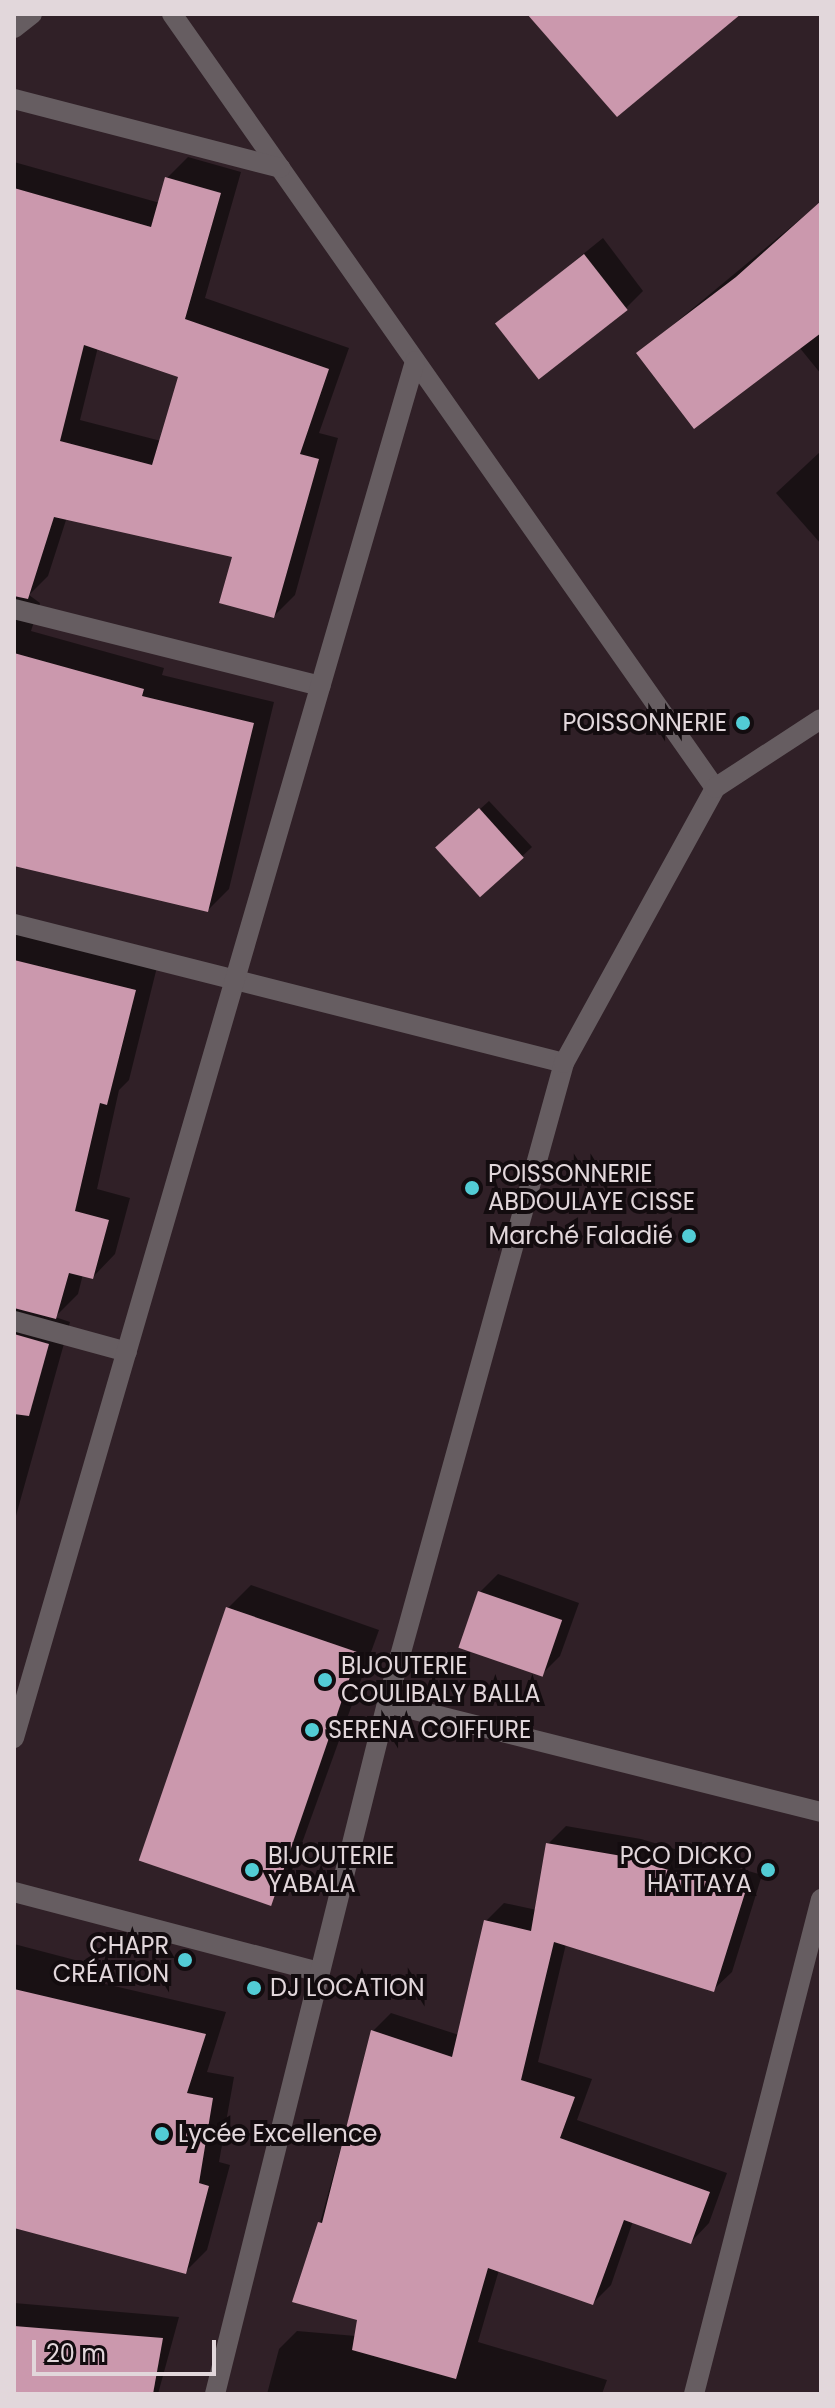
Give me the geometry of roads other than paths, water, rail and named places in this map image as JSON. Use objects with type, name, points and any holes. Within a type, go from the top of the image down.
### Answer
[{"type":"street","points":[[14,28],[32,14]]},
{"type":"street","points":[[172,14],[715,788]]},
{"type":"street","points":[[14,99],[280,168]]},
{"type":"street","points":[[14,1738],[415,361]]},
{"type":"street","points":[[14,609],[320,686]]},
{"type":"street","points":[[215,2394],[387,1703],[564,1063],[715,788],[821,719]]},
{"type":"street","points":[[14,924],[564,1063]]},
{"type":"street","points":[[14,1321],[127,1352]]},
{"type":"street","points":[[387,1703],[821,1812]]},
{"type":"street","points":[[14,1892],[318,1972]]},
{"type":"street","points":[[694,2394],[821,1899]]},
{"type":"place","name":"POISSONNERIE","points":[[743,723]]},
{"type":"place","name":"POISSONNERIE ABDOULAYE CISSE","points":[[472,1188]]},
{"type":"place","name":"Marché Faladié","points":[[689,1236]]},
{"type":"place","name":"BIJOUTERIE COULIBALY BALLA","points":[[325,1680]]},
{"type":"place","name":"SERENA COIFFURE","points":[[312,1730]]},
{"type":"place","name":"BIJOUTERIE YABALA","points":[[252,1870]]},
{"type":"place","name":"PCO DICKO HATTAYA","points":[[768,1870]]},
{"type":"place","name":"CHAPR CRÉATION","points":[[185,1960]]},
{"type":"place","name":"DJ LOCATION","points":[[254,1988]]},
{"type":"place","name":"Lycée Excellence","points":[[162,2134]]}]
